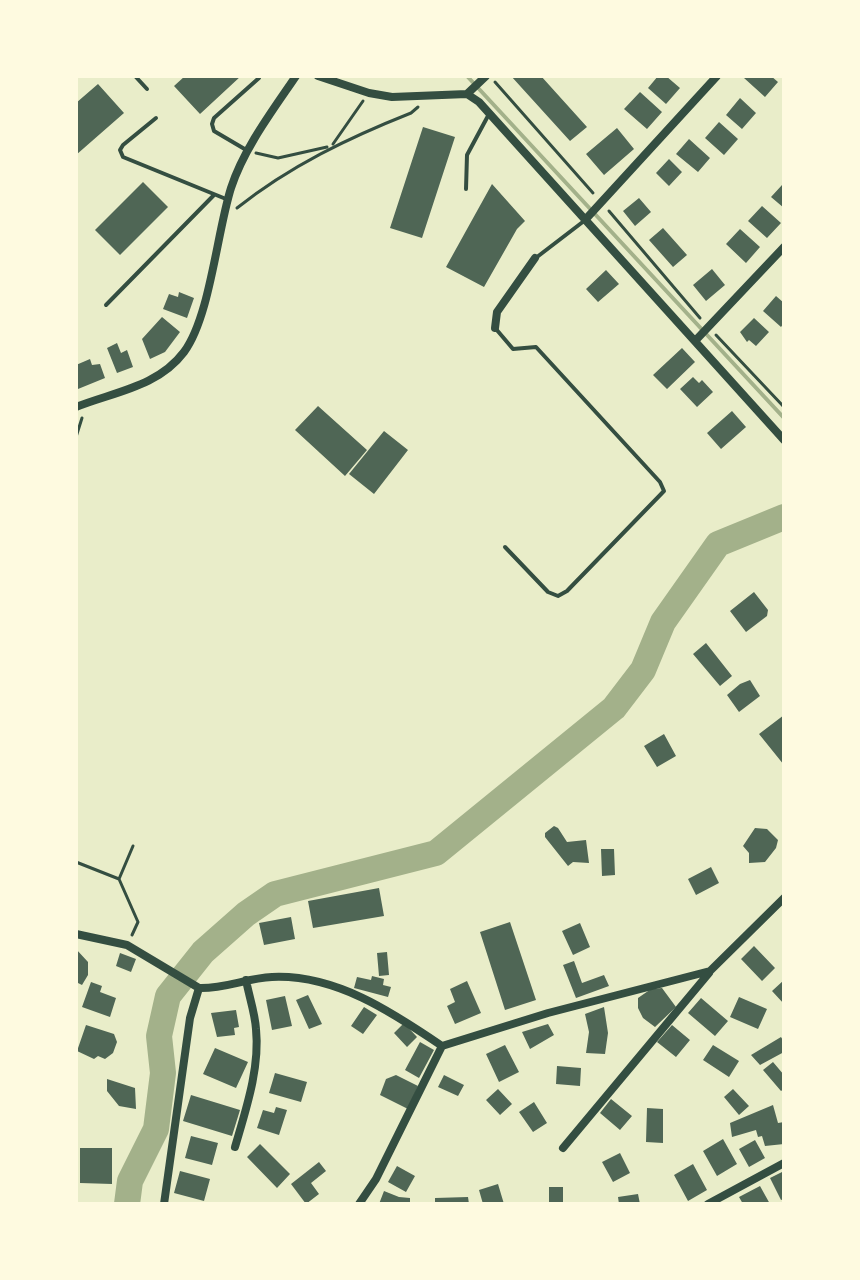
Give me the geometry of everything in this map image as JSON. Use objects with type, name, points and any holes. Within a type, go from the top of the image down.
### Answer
[{"type":"street","points":[[76,407],[149,382],[184,353],[200,318],[232,185],[248,152],[296,76]]},
{"type":"street","points":[[318,76],[369,93],[392,97],[430,97],[470,92],[486,77]]},
{"type":"street","points":[[587,218],[717,76]]},
{"type":"street","points":[[470,92],[587,218],[702,334],[784,440]]},
{"type":"street","points":[[702,334],[784,247]]},
{"type":"street","points":[[495,328],[497,312],[535,258]]},
{"type":"street","points":[[563,1148],[710,971],[784,898]]},
{"type":"street","points":[[76,934],[127,945],[195,986],[211,988],[246,980],[295,977],[337,987],[398,1016],[442,1046]]},
{"type":"street","points":[[359,1204],[376,1179],[442,1046],[548,1013],[710,971]]},
{"type":"street","points":[[235,1147],[251,1087],[257,1049],[256,1027],[246,980]]},
{"type":"street","points":[[164,1204],[195,986]]},
{"type":"street","points":[[708,1204],[784,1163]]},
{"type":"lane","points":[[135,76],[147,89]]},
{"type":"lane","points":[[248,152],[214,131],[212,124],[214,118],[259,78]]},
{"type":"lane","points":[[466,189],[467,155],[489,114]]},
{"type":"lane","points":[[156,118],[123,145],[120,150],[123,157],[228,200]]},
{"type":"lane","points":[[106,305],[214,195]]},
{"type":"lane","points":[[535,258],[587,218]]},
{"type":"lane","points":[[495,328],[513,349],[536,347],[660,482],[664,491],[567,591],[558,596],[548,592],[505,547]]},
{"type":"path","points":[[486,77],[599,205],[702,334],[784,407]]},
{"type":"path","points":[[248,152],[278,158],[331,146],[369,93]]},
{"type":"path","points":[[223,219],[259,191],[331,146],[411,113],[430,97]]},
{"type":"path","points":[[76,437],[86,403]]},
{"type":"path","points":[[119,879],[133,846]]},
{"type":"path","points":[[76,862],[119,879],[138,922],[127,945]]},
{"type":"building","points":[[185,76],[241,76],[200,114],[174,86]]},
{"type":"building","points":[[511,76],[541,76],[587,127],[570,141]]},
{"type":"building","points":[[658,76],[666,76],[680,88],[666,104],[648,88]]},
{"type":"building","points":[[771,76],[778,82],[765,97],[744,78]]},
{"type":"building","points":[[98,84],[124,113],[76,155],[76,103]]},
{"type":"building","points":[[640,92],[662,112],[647,129],[624,109]]},
{"type":"building","points":[[740,98],[756,113],[742,129],[726,115]]},
{"type":"building","points":[[719,122],[738,139],[724,155],[705,138]]},
{"type":"building","points":[[423,127],[455,137],[422,238],[390,228]]},
{"type":"building","points":[[617,128],[634,149],[604,175],[586,154]]},
{"type":"building","points":[[689,139],[710,158],[698,172],[676,154]]},
{"type":"building","points":[[669,159],[682,172],[669,186],[656,173]]},
{"type":"building","points":[[143,182],[168,207],[120,255],[95,230]]},
{"type":"building","points":[[492,184],[525,221],[517,229],[484,287],[446,267]]},
{"type":"building","points":[[782,185],[784,187],[784,208],[771,197]]},
{"type":"building","points":[[639,198],[651,212],[635,226],[623,211]]},
{"type":"building","points":[[762,206],[781,223],[767,238],[748,221]]},
{"type":"building","points":[[663,228],[687,255],[673,267],[649,240]]},
{"type":"building","points":[[740,229],[760,247],[746,263],[726,244]]},
{"type":"building","points":[[712,269],[725,285],[706,301],[693,285]]},
{"type":"building","points":[[606,270],[619,284],[598,302],[586,289]]},
{"type":"building","points":[[179,292],[194,298],[187,318],[163,309],[169,294],[178,297]]},
{"type":"building","points":[[776,296],[784,303],[784,323],[781,327],[763,311]]},
{"type":"building","points":[[162,317],[180,332],[165,352],[150,359],[142,339]]},
{"type":"building","points":[[754,318],[769,332],[756,346],[749,340],[747,342],[740,332]]},
{"type":"building","points":[[117,343],[121,353],[127,350],[133,367],[117,373],[107,348]]},
{"type":"building","points":[[682,348],[695,362],[667,389],[653,375]]},
{"type":"building","points":[[90,359],[92,365],[100,364],[105,378],[78,389],[76,365]]},
{"type":"building","points":[[693,377],[699,383],[702,380],[713,392],[697,407],[680,389]]},
{"type":"building","points":[[318,406],[367,450],[345,476],[295,430]]},
{"type":"building","points":[[732,411],[746,427],[721,449],[707,433]]},
{"type":"building","points":[[384,431],[408,450],[374,494],[349,474]]},
{"type":"building","points":[[754,592],[768,610],[767,616],[746,632],[730,611]]},
{"type":"building","points":[[706,643],[732,676],[720,686],[693,654]]},
{"type":"building","points":[[750,680],[760,696],[739,712],[727,695]]},
{"type":"building","points":[[784,715],[784,765],[759,734]]},
{"type":"building","points":[[664,734],[676,756],[657,767],[644,746]]},
{"type":"building","points":[[554,826],[567,842],[586,840],[589,863],[573,862],[568,866],[545,837],[545,833]]},
{"type":"building","points":[[755,828],[767,829],[778,840],[765,862],[749,863],[749,853],[743,846]]},
{"type":"building","points":[[601,849],[614,849],[615,875],[602,876]]},
{"type":"building","points":[[711,867],[719,883],[696,895],[688,879]]},
{"type":"building","points":[[379,888],[384,916],[313,928],[308,901]]},
{"type":"building","points":[[291,917],[295,939],[264,945],[259,923]]},
{"type":"building","points":[[510,922],[536,1000],[505,1010],[480,932]]},
{"type":"building","points":[[580,923],[590,947],[573,955],[562,931]]},
{"type":"building","points":[[754,946],[775,968],[762,981],[741,959]]},
{"type":"building","points":[[76,949],[88,962],[88,975],[82,985],[76,982]]},
{"type":"building","points":[[387,952],[389,975],[379,976],[377,953]]},
{"type":"building","points":[[120,953],[136,959],[131,972],[116,966]]},
{"type":"building","points":[[574,961],[582,983],[604,975],[609,986],[576,998],[563,965]]},
{"type":"building","points":[[372,976],[384,979],[383,985],[391,987],[388,997],[354,988],[357,977],[371,980]]},
{"type":"building","points":[[784,980],[784,1004],[772,991]]},
{"type":"building","points":[[467,981],[481,1013],[455,1024],[447,1006],[455,1002],[450,989]]},
{"type":"building","points":[[91,982],[102,986],[100,992],[116,998],[110,1017],[82,1007]]},
{"type":"building","points":[[662,988],[676,1007],[655,1027],[643,1018],[638,1008],[638,998],[651,989]]},
{"type":"building","points":[[308,995],[322,1024],[309,1029],[296,1000]]},
{"type":"building","points":[[285,996],[292,1026],[272,1030],[266,1000]]},
{"type":"building","points":[[739,997],[767,1009],[758,1029],[730,1017]]},
{"type":"building","points":[[701,998],[728,1021],[715,1036],[688,1013]]},
{"type":"building","points":[[364,1007],[377,1015],[363,1034],[351,1026]]},
{"type":"building","points":[[604,1007],[608,1033],[605,1054],[586,1053],[589,1032],[585,1014]]},
{"type":"building","points":[[236,1010],[239,1027],[234,1028],[235,1035],[217,1037],[211,1013]]},
{"type":"building","points":[[404,1023],[417,1037],[407,1047],[394,1033]]},
{"type":"building","points":[[548,1024],[554,1035],[530,1049],[522,1032]]},
{"type":"building","points":[[86,1025],[114,1034],[117,1042],[113,1053],[105,1059],[98,1056],[94,1059],[77,1051]]},
{"type":"building","points":[[672,1025],[690,1040],[676,1057],[657,1042]]},
{"type":"building","points":[[781,1037],[784,1052],[760,1065],[751,1055]]},
{"type":"building","points":[[420,1042],[434,1050],[419,1078],[405,1070]]},
{"type":"building","points":[[505,1045],[519,1072],[499,1082],[486,1054]]},
{"type":"building","points":[[713,1045],[739,1061],[729,1077],[703,1060]]},
{"type":"building","points":[[215,1048],[248,1062],[236,1088],[203,1074]]},
{"type":"building","points":[[773,1062],[784,1075],[784,1089],[781,1091],[763,1070]]},
{"type":"building","points":[[557,1066],[581,1068],[580,1086],[556,1084]]},
{"type":"building","points":[[275,1073],[307,1082],[301,1102],[269,1093]]},
{"type":"building","points":[[396,1075],[418,1086],[408,1109],[380,1095],[386,1079]]},
{"type":"building","points":[[444,1075],[464,1085],[458,1096],[438,1087]]},
{"type":"building","points":[[107,1079],[135,1088],[136,1109],[119,1106],[107,1091]]},
{"type":"building","points":[[498,1089],[512,1104],[500,1115],[486,1100]]},
{"type":"building","points":[[733,1089],[749,1106],[739,1115],[724,1097]]},
{"type":"building","points":[[191,1095],[240,1110],[232,1136],[183,1121]]},
{"type":"building","points":[[611,1099],[632,1116],[620,1130],[600,1113]]},
{"type":"building","points":[[534,1102],[547,1123],[533,1132],[519,1112]]},
{"type":"building","points":[[773,1105],[778,1123],[784,1122],[784,1144],[765,1146],[756,1130],[732,1137],[730,1123]]},
{"type":"building","points":[[276,1107],[287,1110],[279,1135],[257,1128],[263,1110],[274,1113]]},
{"type":"building","points":[[647,1108],[663,1109],[663,1143],[646,1142]]},
{"type":"building","points":[[191,1136],[218,1143],[212,1165],[185,1158]]},
{"type":"building","points":[[723,1139],[737,1164],[717,1176],[703,1151]]},
{"type":"building","points":[[755,1140],[765,1158],[749,1167],[739,1149]]},
{"type":"building","points":[[260,1144],[290,1174],[277,1188],[247,1157]]},
{"type":"building","points":[[80,1148],[112,1148],[112,1184],[80,1183]]},
{"type":"building","points":[[620,1153],[630,1173],[613,1182],[602,1162]]},
{"type":"building","points":[[319,1162],[326,1171],[311,1183],[319,1194],[306,1204],[291,1184]]},
{"type":"building","points":[[693,1164],[707,1190],[688,1201],[674,1175]]},
{"type":"building","points":[[397,1166],[415,1176],[406,1192],[388,1182]]},
{"type":"building","points":[[180,1171],[210,1179],[204,1201],[174,1193]]},
{"type":"building","points":[[784,1171],[784,1199],[781,1200],[770,1178]]},
{"type":"building","points":[[498,1184],[504,1204],[483,1204],[479,1190]]},
{"type":"building","points":[[760,1186],[770,1204],[743,1204],[739,1197]]},
{"type":"building","points":[[549,1187],[563,1187],[563,1204],[549,1204]]},
{"type":"building","points":[[384,1191],[410,1198],[410,1204],[379,1204]]},
{"type":"building","points":[[638,1194],[640,1204],[619,1204],[618,1197]]},
{"type":"building","points":[[468,1197],[469,1204],[435,1204],[435,1198]]},
{"type":"waterway","points":[[467,76],[784,418]]},
{"type":"waterway","points":[[127,1204],[130,1181],[156,1129],[163,1073],[159,1036],[168,996],[203,952],[246,914],[275,894],[436,853],[614,708],[643,670],[663,622],[718,544],[784,517]]}]
